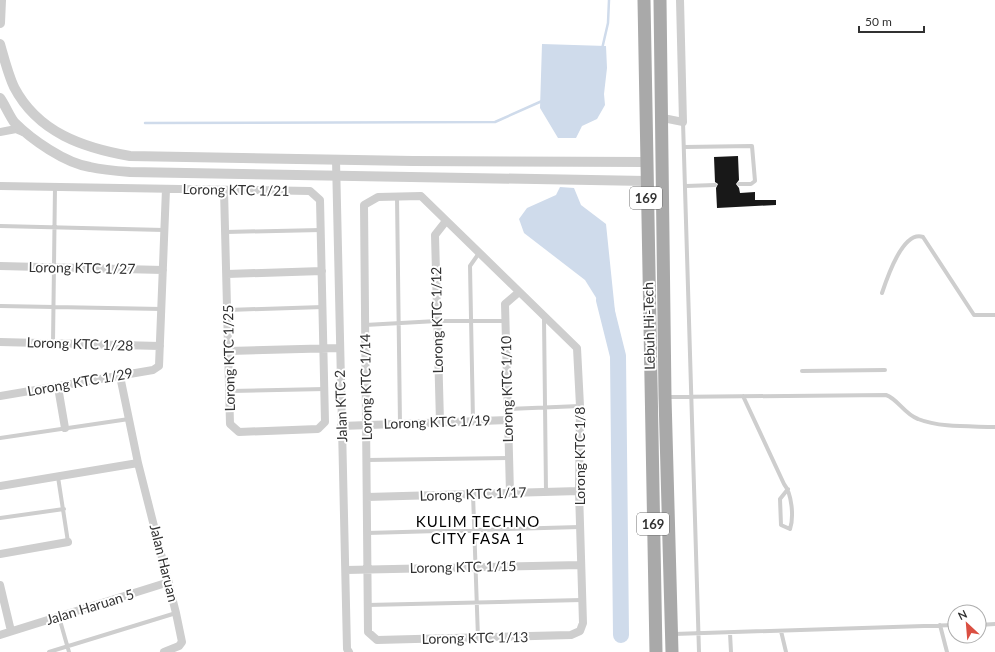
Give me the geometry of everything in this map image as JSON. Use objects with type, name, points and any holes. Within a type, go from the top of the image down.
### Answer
[{"type":"main road","name":"Lebuh Hi-Tech","points":[[644,0],[646,181],[656,652]]},
{"type":"main road","name":"Lebuh Hi-Tech","points":[[660,0],[669,393],[666,411],[672,652]]},
{"type":"main road","points":[[650,396],[669,393]]},
{"type":"street","points":[[0,23],[1,0]]},
{"type":"street","points":[[663,118],[683,122],[680,0]]},
{"type":"street","points":[[0,44],[14,87],[27,106],[39,119],[74,142],[102,151],[130,156],[336,160],[646,162]]},
{"type":"street","points":[[0,98],[14,121],[29,135]]},
{"type":"street","points":[[0,131],[7,118],[7,110]]},
{"type":"street","points":[[0,131],[16,128],[72,162],[89,167],[130,172],[646,181]]},
{"type":"street","name":"Jalan KTC 2","points":[[336,160],[341,426],[347,649],[349,652]]},
{"type":"street","name":"Lorong KTC 1/21","points":[[0,186],[310,190],[320,200],[324,348]]},
{"type":"street","points":[[160,346],[166,189]]},
{"type":"street","name":"Lorong KTC 1/25","points":[[224,190],[230,424],[239,432],[318,429],[326,422],[324,348]]},
{"type":"street","points":[[397,196],[422,196],[544,317]]},
{"type":"street","name":"Lorong KTC 1/14","points":[[367,569],[364,205],[378,197],[397,196]]},
{"type":"street","name":"Lorong KTC 1/12","points":[[440,422],[435,235],[446,221]]},
{"type":"street","name":"Lorong KTC 1/27","points":[[0,266],[163,270]]},
{"type":"street","points":[[227,274],[322,271]]},
{"type":"street","name":"Lorong KTC 1/10","points":[[510,493],[505,304],[519,292]]},
{"type":"street","name":"Lorong KTC 1/8","points":[[544,317],[577,348],[580,406],[579,491],[581,565]]},
{"type":"street","name":"Lorong KTC 1/28","points":[[0,342],[160,346]]},
{"type":"street","name":"Lorong KTC 1/29","points":[[0,396],[153,370],[160,366],[160,346]]},
{"type":"street","points":[[229,351],[339,348]]},
{"type":"street","name":"Jalan Haruan","points":[[120,376],[138,463],[169,582],[182,642],[179,646],[164,652]]},
{"type":"street","points":[[58,386],[65,428]]},
{"type":"street","name":"Lorong KTC 1/19","points":[[341,426],[508,420]]},
{"type":"street","points":[[0,486],[138,463]]},
{"type":"street","name":"Lorong KTC 1/17","points":[[367,497],[579,491]]},
{"type":"street","points":[[0,554],[68,542]]},
{"type":"street","name":"Lorong KTC 1/15","points":[[346,570],[581,565]]},
{"type":"street","name":"Lorong KTC 1/13","points":[[367,569],[368,632],[377,640],[572,635],[580,631],[583,623],[581,565]]},
{"type":"street","name":"Jalan Haruan 5","points":[[0,635],[169,582]]},
{"type":"street","points":[[0,585],[11,631]]},
{"type":"lane","points":[[683,122],[699,652]]},
{"type":"lane","points":[[684,147],[752,146],[755,181],[751,184],[739,184]]},
{"type":"lane","points":[[686,186],[715,185]]},
{"type":"lane","points":[[53,343],[55,187]]},
{"type":"lane","points":[[397,196],[400,424]]},
{"type":"lane","points":[[0,226],[165,230]]},
{"type":"lane","points":[[226,232],[321,230]]},
{"type":"lane","points":[[882,293],[895,260],[904,246],[912,237],[920,236],[923,237],[974,315],[995,315]]},
{"type":"lane","points":[[474,421],[470,266],[479,253]]},
{"type":"lane","points":[[0,306],[162,309]]},
{"type":"lane","points":[[228,310],[323,307]]},
{"type":"lane","points":[[544,317],[546,492]]},
{"type":"lane","points":[[365,325],[437,321],[506,321]]},
{"type":"lane","points":[[802,371],[885,370]]},
{"type":"lane","points":[[230,391],[325,389]]},
{"type":"lane","points":[[669,393],[691,397],[886,395],[893,397],[898,405],[917,419],[944,424],[995,427]]},
{"type":"lane","points":[[743,396],[784,484],[788,489],[790,496],[790,529],[781,524],[780,499],[788,489]]},
{"type":"lane","points":[[508,409],[545,406],[580,406]]},
{"type":"lane","points":[[0,438],[129,419]]},
{"type":"lane","points":[[367,460],[509,458]]},
{"type":"lane","points":[[58,477],[68,542]]},
{"type":"lane","points":[[474,494],[478,638]]},
{"type":"lane","points":[[0,518],[64,509]]},
{"type":"lane","points":[[366,533],[580,527]]},
{"type":"lane","points":[[367,605],[582,600]]},
{"type":"lane","points":[[50,652],[176,613]]},
{"type":"lane","points":[[59,616],[69,652]]},
{"type":"lane","points":[[940,625],[947,652]]},
{"type":"lane","points":[[671,634],[947,625]]},
{"type":"lane","points":[[781,631],[786,652]]},
{"type":"lane","points":[[730,633],[731,652]]},
{"type":"water","points":[[542,44],[606,46],[607,68],[604,94],[605,105],[597,119],[582,126],[576,138],[558,138],[540,108]]},
{"type":"water","points":[[560,187],[574,188],[581,205],[606,224],[616,321],[605,322],[600,304],[585,280],[524,233],[519,219],[527,208],[556,195]]},
{"type":"building","points":[[738,156],[739,180],[736,184],[740,193],[755,192],[755,200],[776,200],[776,205],[717,208],[716,188],[718,184],[715,182],[714,157]]},
{"type":"waterway","points":[[602,49],[608,23],[609,0]]},
{"type":"waterway","points":[[145,123],[495,122],[542,101]]},
{"type":"waterway","points":[[604,300],[618,356],[621,635]]},
{"type":"district","name":"KULIM TECHNO CITY FASA 1","points":[[478,530]]}]
